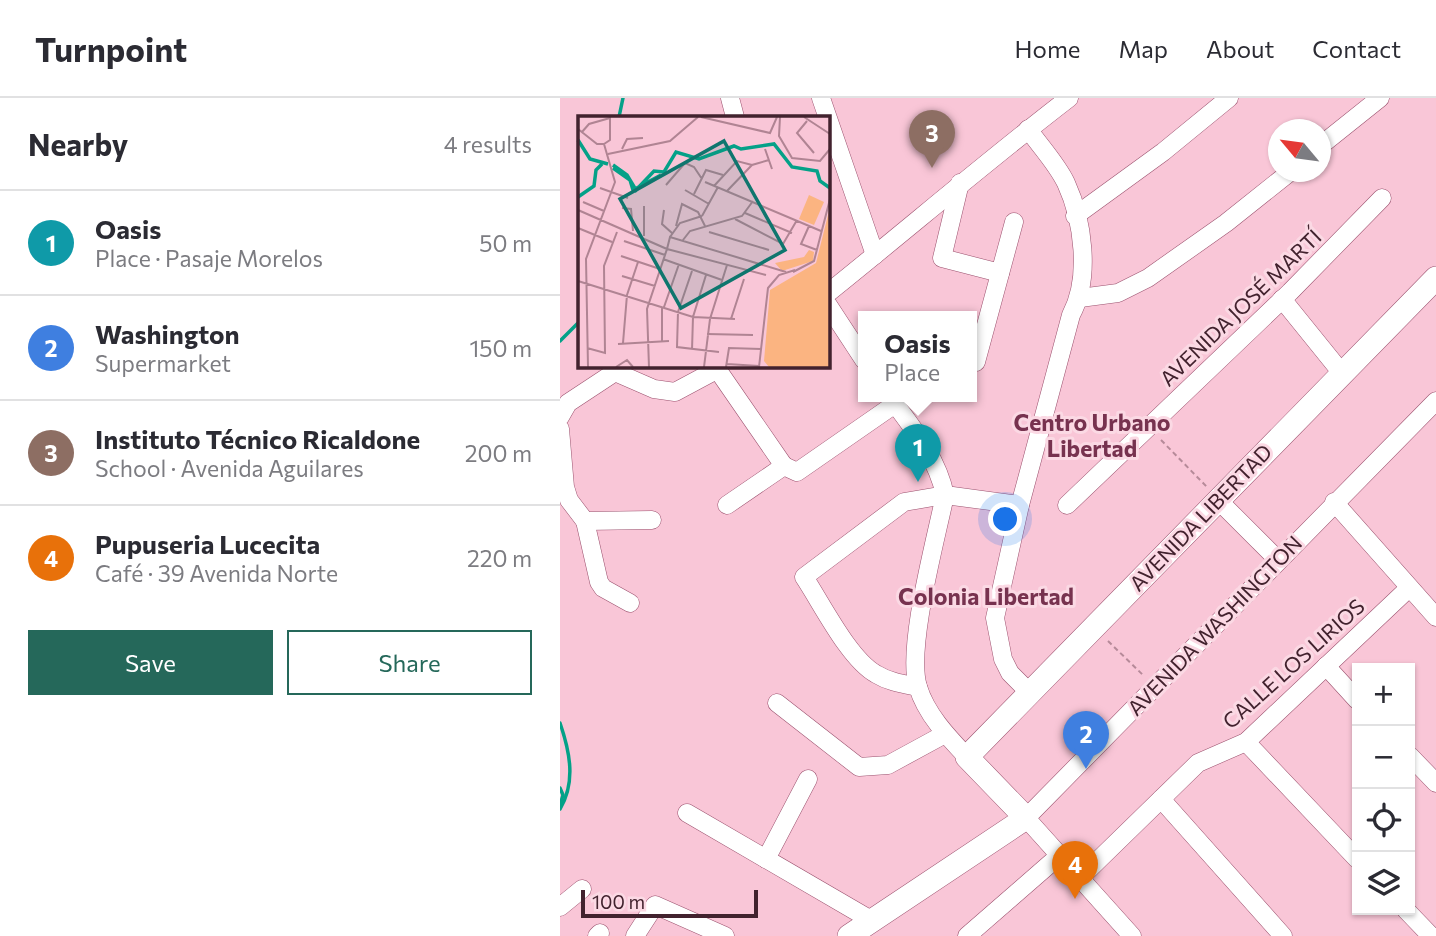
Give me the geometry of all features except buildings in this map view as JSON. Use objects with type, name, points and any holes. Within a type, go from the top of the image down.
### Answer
[{"type":"main road","name":"AVENIDA LIBERTAD","points":[[967,757],[1030,693],[1213,495],[1433,286]]},
{"type":"main road","points":[[967,757],[1026,818]]},
{"type":"main road","name":"AVENIDA WASHINGTON","points":[[849,936],[1026,818]]},
{"type":"street","points":[[730,98],[735,116]]},
{"type":"street","points":[[821,98],[827,116]]},
{"type":"street","points":[[830,291],[960,183],[1069,98]]},
{"type":"street","points":[[1075,216],[1163,152],[1229,98]]},
{"type":"street","points":[[1331,138],[1380,98]]},
{"type":"street","points":[[830,124],[875,255]]},
{"type":"street","points":[[1028,129],[1066,183],[1083,246],[1080,298],[1071,315],[1020,505],[995,618],[1003,659],[1010,673],[1030,693]]},
{"type":"street","points":[[1080,298],[1118,293],[1148,278],[1226,223],[1277,182]]},
{"type":"street","points":[[960,183],[942,258],[1000,272]]},
{"type":"street","name":"AVENIDA JOSÉ MARTÍ","points":[[1067,505],[1282,299],[1382,198]]},
{"type":"street","points":[[977,358],[1014,222]]},
{"type":"street","points":[[1282,299],[1341,372]]},
{"type":"street","points":[[830,308],[858,351]]},
{"type":"street","points":[[560,416],[568,403],[615,372],[662,391],[675,392],[715,368]]},
{"type":"street","points":[[718,368],[784,466],[797,472],[889,402]]},
{"type":"street","name":"AVENIDA WASHINGTON","points":[[1026,818],[1436,401]]},
{"type":"street","points":[[893,402],[940,473],[945,495],[914,652],[918,687],[945,734],[967,757]]},
{"type":"street","points":[[560,429],[565,486],[569,500],[584,522],[598,582],[603,588],[630,603]]},
{"type":"street","points":[[727,505],[784,466]]},
{"type":"street","points":[[918,687],[897,683],[874,673],[857,657],[804,577],[904,502],[945,495],[1020,505]]},
{"type":"street","points":[[1213,495],[1278,560]]},
{"type":"street","points":[[1334,502],[1436,617]]},
{"type":"street","points":[[584,522],[652,520]]},
{"type":"street","name":"CALLE LOS LIRIOS","points":[[1081,877],[1198,763],[1246,741],[1409,588]]},
{"type":"street","points":[[1326,666],[1352,695]]},
{"type":"street","points":[[777,703],[859,767],[888,765],[945,734]]},
{"type":"street","points":[[1246,741],[1352,854]]},
{"type":"street","points":[[1415,760],[1436,783]]},
{"type":"street","points":[[766,859],[808,779]]},
{"type":"street","points":[[1161,799],[1283,936]]},
{"type":"street","points":[[687,813],[871,920]]},
{"type":"street","points":[[1026,818],[1081,877],[1128,935]]},
{"type":"street","points":[[967,936],[1060,855]]},
{"type":"street","points":[[560,908],[582,889]]},
{"type":"street","points":[[635,936],[655,905],[725,936]]},
{"type":"street","points":[[1411,915],[1431,936]]},
{"type":"path","points":[[1161,440],[1213,495]]},
{"type":"path","points":[[1100,632],[1147,679]]},
{"type":"waterway","points":[[619,116],[623,98]]},
{"type":"waterway","points":[[560,341],[578,323]]},
{"type":"waterway","points":[[560,723],[570,767],[568,788],[560,809]]},
{"type":"waterway","points":[[560,788],[563,795],[560,805]]},
{"type":"place","name":"Instituto Técnico Ricaldone","points":[[932,168]]},
{"type":"place","name":"Oasis","points":[[918,482]]},
{"type":"place","name":"Washington","points":[[1086,769]]},
{"type":"place","name":"Pupuseria Lucecita","points":[[1075,899]]},
{"type":"district","name":"Centro Urbano Libertad","points":[[1092,435]]},
{"type":"district","name":"Colonia Libertad","points":[[986,596]]}]
